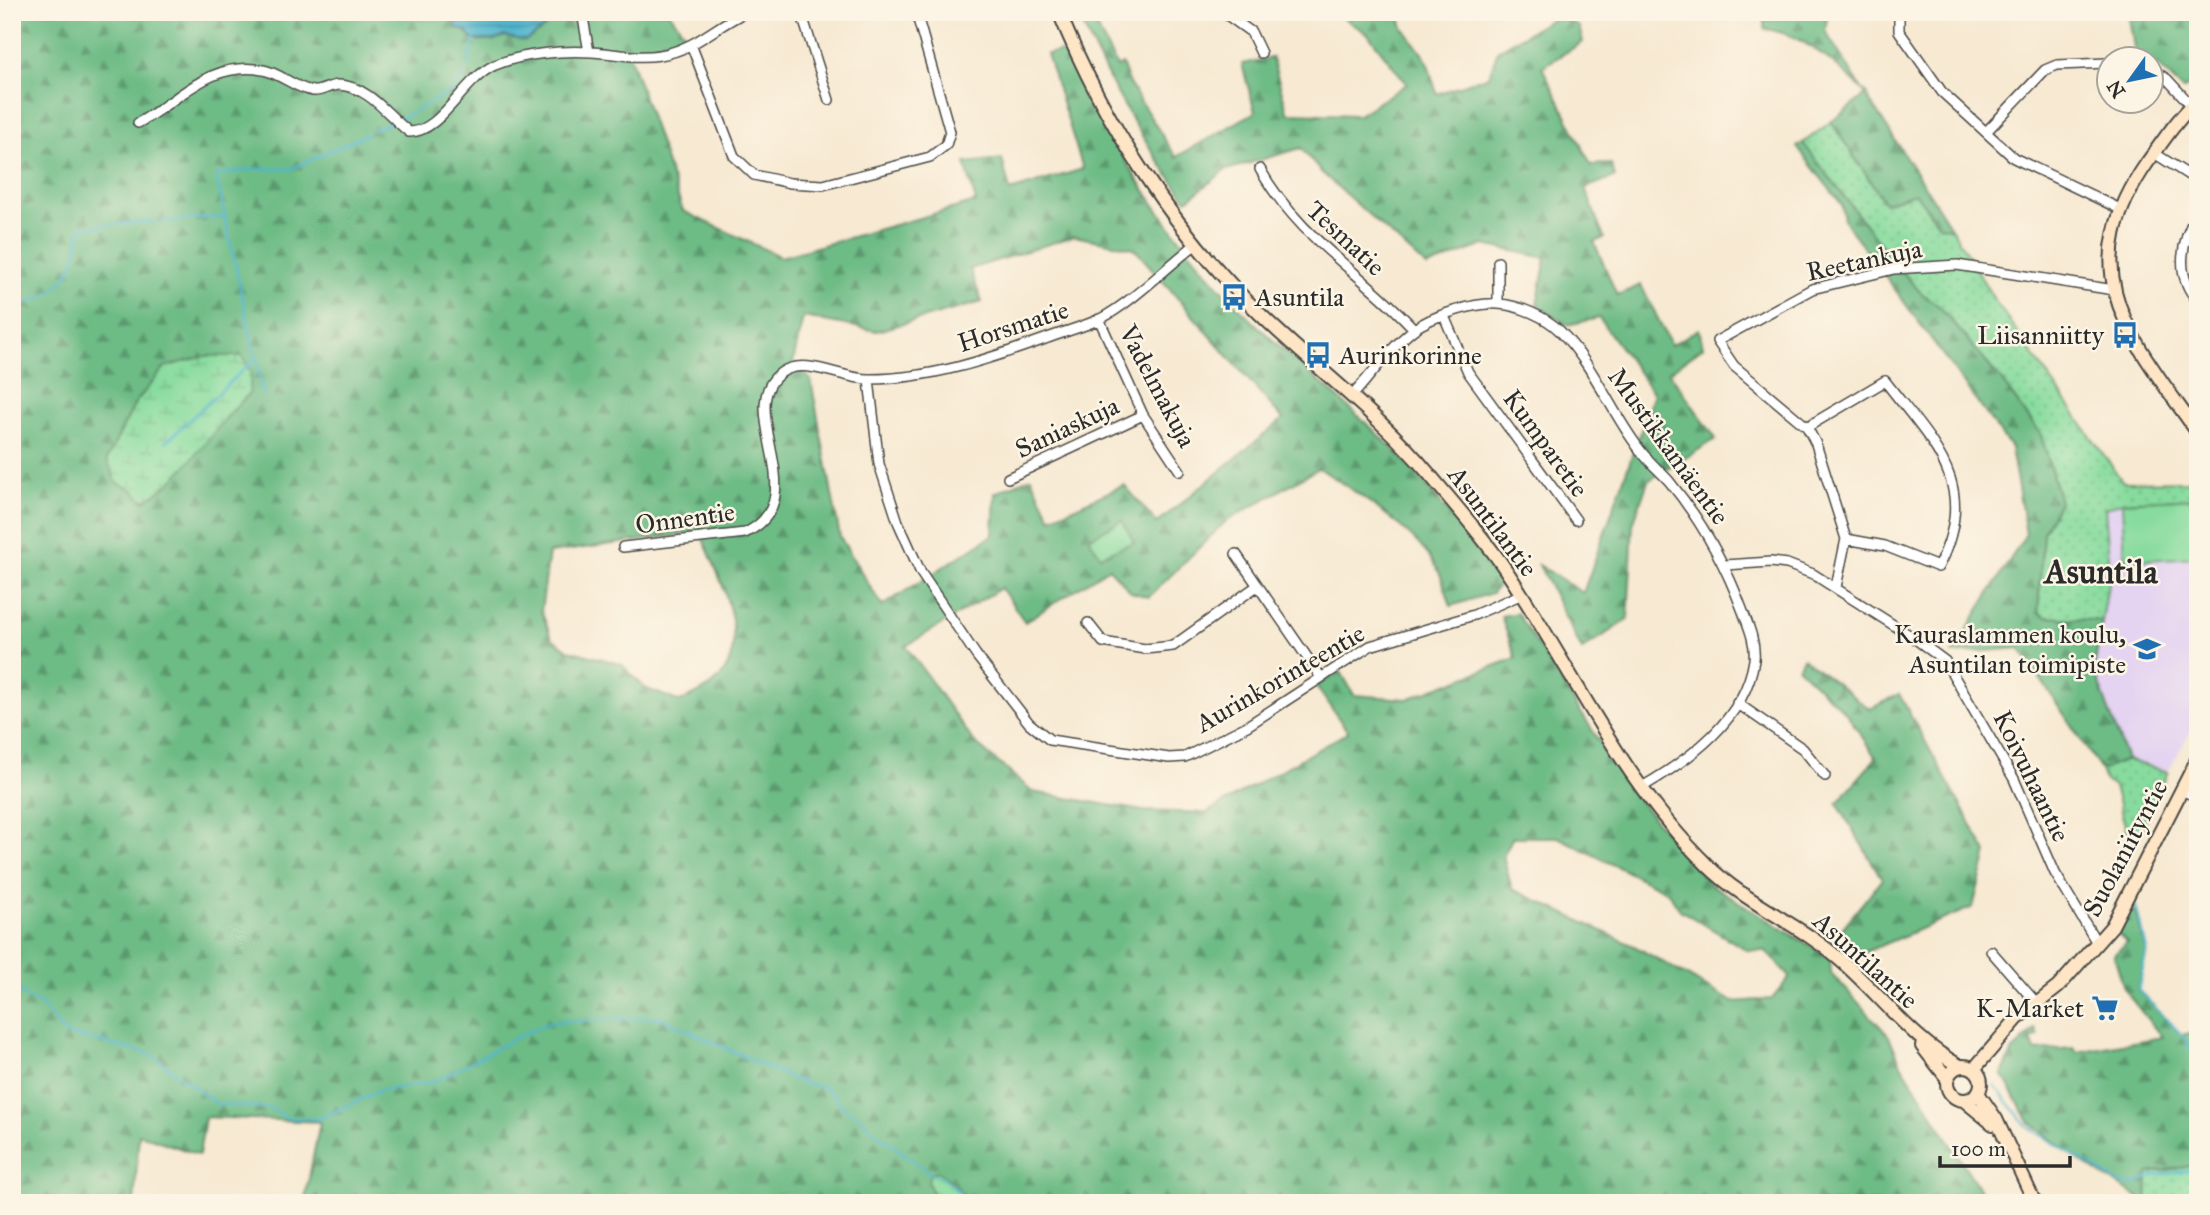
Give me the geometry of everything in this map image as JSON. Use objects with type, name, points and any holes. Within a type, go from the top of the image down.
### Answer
[{"type":"street","points":[[582,12],[589,52]]},
{"type":"street","points":[[138,123],[160,111],[206,76],[245,68],[266,70],[313,91],[335,85],[347,86],[369,96],[409,132],[419,133],[429,127],[475,78],[494,66],[514,60],[589,52],[638,58],[692,47],[746,12]]},
{"type":"street","points":[[801,12],[829,100]]},
{"type":"street","points":[[692,47],[734,156],[754,175],[790,183],[822,185],[930,157],[946,145],[950,132],[916,12]]},
{"type":"street","name":"Asuntilantie","points":[[1059,12],[1092,88],[1124,144],[1196,244],[1260,314],[1352,396],[1418,461],[1500,561],[1618,754],[1707,866],[1732,887],[1833,954],[1915,1034],[1960,1066]]},
{"type":"street","points":[[1223,12],[1251,32],[1261,53]]},
{"type":"street","points":[[1899,12],[1899,31],[1942,92],[2014,158],[2120,209]]},
{"type":"street","points":[[1986,132],[2045,70],[2057,65],[2094,64]]},
{"type":"street","points":[[2164,77],[2195,103],[2171,127],[2126,193],[2112,240],[2114,290],[2128,328],[2198,433]]},
{"type":"street","points":[[2154,153],[2198,181]]},
{"type":"street","name":"Tesmatie","points":[[1260,169],[1287,211],[1313,239],[1414,329]]},
{"type":"street","points":[[2198,213],[2184,235],[2182,257],[2185,280],[2198,301]]},
{"type":"street","name":"Horsmatie","points":[[819,369],[869,380],[979,363],[1099,320],[1196,244]]},
{"type":"street","points":[[1498,262],[1498,304]]},
{"type":"street","name":"Reetankuja","points":[[1807,427],[1734,366],[1717,341],[1812,289],[1894,269],[1957,265],[2114,290]]},
{"type":"street","name":"Mustikkamäentie","points":[[1352,396],[1414,329],[1469,307],[1498,304],[1532,313],[1561,332],[1612,403],[1639,450],[1692,512],[1725,565],[1754,649],[1751,671],[1737,703],[1713,737],[1685,761],[1642,787]]},
{"type":"street","name":"Kumparetie","points":[[1444,316],[1468,372],[1576,520]]},
{"type":"street","name":"Vadelmakuja","points":[[1099,320],[1143,415],[1180,471]]},
{"type":"street","name":"Onnentie","points":[[623,547],[745,533],[760,526],[772,509],[777,483],[766,418],[769,388],[783,372],[819,369]]},
{"type":"street","name":"Aurinkorinteentie","points":[[869,380],[880,464],[898,522],[921,573],[976,655],[1029,723],[1050,740],[1169,758],[1185,757],[1247,726],[1320,676],[1370,646],[1474,615],[1520,595]]},
{"type":"street","points":[[1836,587],[1846,538],[1825,468],[1807,427],[1885,381],[1940,453],[1954,482],[1950,545],[1938,567],[1885,546],[1846,538]]},
{"type":"street","name":"Saniaskuja","points":[[1008,478],[1143,415]]},
{"type":"street","points":[[1236,554],[1320,676]]},
{"type":"street","name":"Koivuhaantie","points":[[1725,565],[1753,561],[1787,564],[1836,587],[1935,653],[1954,672],[2014,779],[2055,873],[2097,943]]},
{"type":"street","points":[[1088,623],[1102,642],[1145,649],[1173,646],[1257,586]]},
{"type":"street","points":[[1737,703],[1803,749],[1825,776]]},
{"type":"street","name":"Suolaniityntie","points":[[1977,1073],[1994,1058],[1998,1044],[2017,1019],[2038,1005],[2112,926],[2198,758]]},
{"type":"street","points":[[2182,790],[2198,798]]},
{"type":"street","points":[[1992,951],[1996,960],[2038,1005]]},
{"type":"street","name":"Asuntilantie","points":[[1915,1034],[1947,1078]]},
{"type":"street","points":[[2000,1133],[1965,1101],[1952,1096],[1947,1088],[1947,1078],[1960,1066],[1977,1073],[1978,1093],[1996,1119],[2000,1133],[2035,1203]]},
{"type":"street","points":[[1965,1101],[1978,1093]]},
{"type":"shaded area","name":"Kauraslammen koulu, Asuntilan toimipiste","points":[[2198,498],[2198,718],[2168,772],[2127,760],[2094,670],[2110,572],[2105,508],[2122,502]]},
{"type":"green space","points":[[12,12],[456,12],[453,19],[474,40],[491,41],[505,36],[525,41],[543,29],[557,12],[669,12],[687,37],[628,51],[683,211],[781,257],[976,202],[965,163],[1002,159],[1010,191],[1083,169],[1047,54],[1068,51],[1101,117],[1137,179],[1202,267],[1250,319],[1397,453],[1440,502],[1500,583],[1492,593],[1451,606],[1438,570],[1415,541],[1384,513],[1319,468],[1225,522],[1149,597],[1131,592],[1109,568],[1025,622],[1001,588],[906,646],[974,742],[1033,792],[1143,811],[1206,813],[1348,732],[1316,686],[1341,672],[1354,695],[1407,699],[1516,658],[1501,616],[1517,613],[1634,795],[1710,884],[1830,958],[1831,973],[1889,1036],[1901,1064],[1988,1203],[970,1203],[964,1196],[936,1200],[937,1203],[304,1203],[320,1122],[205,1117],[199,1155],[139,1134],[134,1203],[12,1203]],"holes":[[[1074,236],[1134,248],[1283,419],[1157,523],[1124,485],[1051,518],[1031,477],[995,493],[993,535],[882,606],[840,537],[811,380],[793,363],[803,317],[877,331],[982,302],[970,269]],[[165,367],[249,394],[144,501],[107,459],[136,402]],[[700,532],[730,610],[732,650],[726,669],[713,684],[680,702],[645,688],[621,664],[568,650],[552,638],[541,611],[549,553]],[[1513,837],[1558,837],[1668,892],[1680,910],[1747,950],[1766,951],[1790,977],[1772,999],[1733,1002],[1636,947],[1512,889],[1503,856]]]},
{"type":"green space","points":[[1077,12],[1089,12],[1117,67],[1122,64],[1130,85],[1176,157],[1255,112],[1242,64],[1272,58],[1288,113],[1358,115],[1407,84],[1368,34],[1334,12],[1398,12],[1403,27],[1427,61],[1437,94],[1489,76],[1498,50],[1559,15],[1579,27],[1583,42],[1542,67],[1591,165],[1611,164],[1615,177],[1585,188],[1604,238],[1594,242],[1617,295],[1641,285],[1671,345],[1699,329],[1703,347],[1669,372],[1716,439],[1648,481],[1633,524],[1628,619],[1582,650],[1539,565],[1583,593],[1654,394],[1599,318],[1567,325],[1537,305],[1546,258],[1484,245],[1427,267],[1320,171],[1301,148],[1226,170],[1187,200],[1126,109]]},
{"type":"green space","points":[[1764,12],[1828,12],[1825,31],[1863,90],[1807,44],[1779,32],[1764,29]]},
{"type":"green space","points":[[2128,12],[2198,12],[2198,79],[2183,90],[2164,72],[2164,46],[2134,46]]},
{"type":"green space","points":[[1866,95],[1952,229],[1939,225],[1915,193],[1885,203],[1831,122]]},
{"type":"green space","points":[[1831,122],[1885,203],[1915,193],[1939,225],[1952,229],[1995,301],[2123,482],[2198,481],[2198,498],[2122,502],[2105,508],[2110,572],[2102,621],[2046,617],[2038,613],[2043,532],[2060,502],[2041,435],[2001,380],[1940,307],[1920,292],[1895,263],[1803,143]]},
{"type":"green space","points":[[1803,143],[1895,263],[1920,292],[1940,307],[2001,380],[2041,435],[2060,502],[2043,532],[2038,613],[2046,617],[2102,621],[2094,670],[2127,760],[2101,770],[2020,648],[1952,654],[2026,534],[2011,448],[1844,220],[1842,205],[1797,147]]},
{"type":"green space","points":[[205,356],[242,356],[251,374],[249,394],[186,466],[144,501],[133,490],[116,482],[107,459],[136,402],[165,367]]},
{"type":"green space","points":[[2198,498],[2198,557],[2125,561],[2122,502]]},
{"type":"green space","points":[[1122,520],[1134,542],[1100,556],[1089,538]]},
{"type":"green space","points":[[1803,658],[1870,709],[1899,694],[1987,853],[1973,907],[1858,955],[1837,935],[1882,879],[1837,803],[1876,758],[1847,714],[1798,668]]},
{"type":"green space","points":[[2127,760],[2168,772],[2132,849],[2114,787],[2105,781],[2101,770]]},
{"type":"green space","points":[[2128,907],[2135,911],[2147,950],[2138,990],[2182,1035],[2198,1031],[2198,1165],[2148,1173],[2147,1203],[2086,1165],[2030,1123],[2002,1074],[2013,1051],[2035,1029],[2038,1036],[2031,1039],[2035,1051],[2074,1048],[2077,1052],[2162,1037],[2125,991],[2114,955],[2127,942],[2115,931]]},
{"type":"green space","points":[[2198,1165],[2198,1203],[2147,1203],[2148,1173]]},
{"type":"green space","points":[[937,1171],[954,1183],[970,1203],[937,1203],[928,1182],[930,1173]]},
{"type":"water","points":[[456,12],[557,12],[543,29],[525,41],[505,36],[491,41],[474,40],[464,30],[456,28]]},
{"type":"waterway","points":[[468,66],[474,40]]},
{"type":"waterway","points":[[400,119],[455,89],[464,74]]},
{"type":"waterway","points":[[373,130],[392,122]]},
{"type":"waterway","points":[[162,221],[225,217],[216,175],[256,169],[291,169],[367,134]]},
{"type":"waterway","points":[[225,218],[264,396]]},
{"type":"waterway","points":[[12,306],[40,298],[61,283],[72,267],[81,227],[155,221]]},
{"type":"waterway","points":[[166,442],[256,358]]},
{"type":"waterway","points":[[2135,903],[2147,950],[2138,990],[2183,1036],[2198,1060]]},
{"type":"waterway","points":[[12,981],[26,997],[42,1005],[64,1033],[150,1054],[217,1104],[271,1108],[286,1118],[319,1119],[378,1091],[434,1082],[523,1034],[552,1022],[660,1017],[768,1068],[806,1084],[825,1087],[845,1109],[861,1117],[874,1131],[930,1173],[950,1183],[960,1193],[961,1203]]},
{"type":"waterway","points":[[1994,1085],[2028,1127],[2120,1184],[2134,1185],[2152,1176],[2198,1169]]},
{"type":"place","name":"Asuntila","points":[[1234,297]]},
{"type":"place","name":"Liisanniitty","points":[[2125,335]]},
{"type":"place","name":"Aurinkorinne","points":[[1318,355]]},
{"type":"place","name":"Kauraslammen koulu, Asuntilan toimipiste","points":[[2147,649]]},
{"type":"place","name":"K-Market","points":[[2105,1008]]},
{"type":"district","name":"Asuntila","points":[[2101,571]]}]
